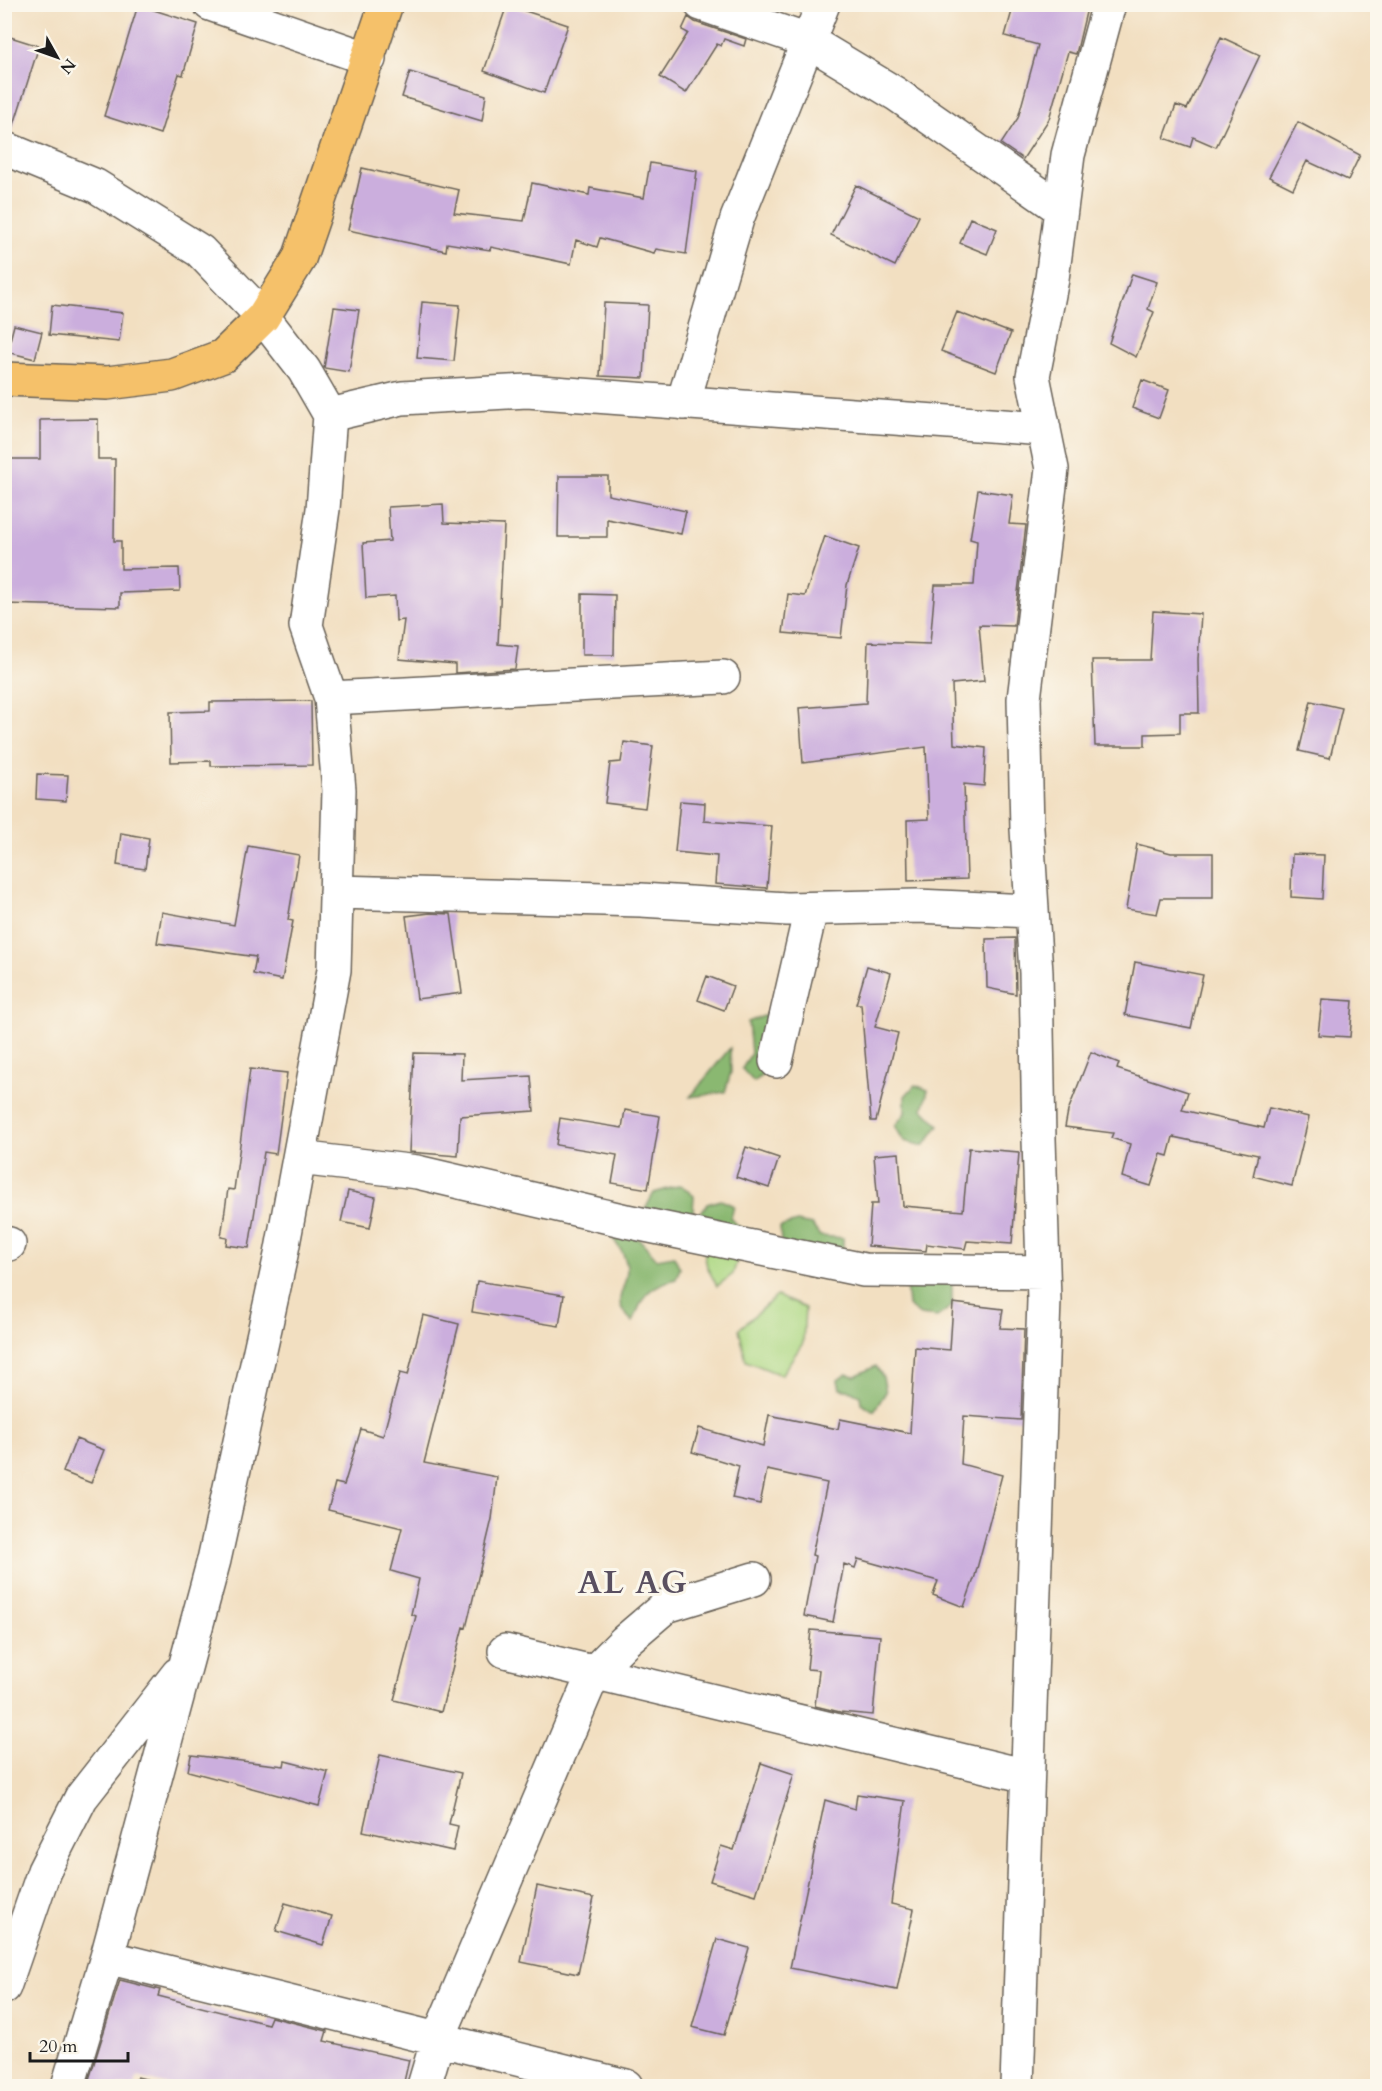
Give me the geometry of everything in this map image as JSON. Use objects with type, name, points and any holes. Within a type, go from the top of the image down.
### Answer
[{"type":"highway","points":[[4,379],[107,383],[172,375],[224,356],[263,317],[299,259],[386,4]]},
{"type":"street","points":[[210,4],[369,59]]},
{"type":"street","points":[[701,4],[808,41],[896,94],[1061,209]]},
{"type":"street","points":[[683,403],[737,219],[823,4]]},
{"type":"street","points":[[1017,2086],[1044,1300],[1036,973],[1027,829],[1024,699],[1052,469],[1033,376],[1052,279],[1068,154],[1108,4]]},
{"type":"street","points":[[4,148],[96,186],[200,251],[263,317],[304,370],[330,415],[323,509],[306,626],[331,698],[339,790],[334,970],[281,1255],[214,1560],[107,1957],[68,2086]]},
{"type":"street","points":[[330,415],[402,398],[527,391],[1044,429]]},
{"type":"street","points":[[331,698],[723,677]]},
{"type":"street","points":[[336,892],[641,900],[714,906],[811,909],[917,906],[1032,911]]},
{"type":"street","points":[[776,1060],[811,909]]},
{"type":"street","points":[[299,1158],[417,1172],[626,1221],[864,1270],[1043,1272]]},
{"type":"street","points":[[424,2086],[438,2039],[594,1672],[625,1641],[666,1606],[754,1579]]},
{"type":"street","points":[[505,1651],[1027,1776]]},
{"type":"street","points":[[4,1987],[44,1871],[81,1798],[186,1663]]},
{"type":"street","points":[[107,1957],[626,2086]]},
{"type":"green space","points":[[769,1014],[776,1032],[766,1072],[754,1082],[742,1069],[751,1053],[748,1022]]},
{"type":"green space","points":[[730,1048],[731,1072],[725,1092],[690,1097]]},
{"type":"green space","points":[[915,1085],[928,1090],[923,1109],[939,1125],[924,1146],[904,1141],[895,1126],[905,1113],[905,1096]]},
{"type":"green space","points":[[681,1185],[694,1196],[692,1226],[643,1213],[654,1193]]},
{"type":"green space","points":[[721,1200],[734,1206],[731,1218],[742,1233],[712,1227],[700,1214],[707,1204]]},
{"type":"green space","points":[[797,1222],[812,1225],[820,1236],[843,1238],[843,1248],[832,1254],[781,1243],[780,1227]]},
{"type":"green space","points":[[625,1229],[642,1242],[657,1259],[674,1256],[680,1268],[676,1279],[658,1285],[647,1293],[633,1322],[621,1308],[620,1296],[627,1266],[623,1253],[613,1239]]},
{"type":"green space","points":[[704,1251],[738,1257],[733,1274],[717,1286],[707,1267]]},
{"type":"green space","points":[[952,1283],[952,1306],[937,1317],[920,1315],[908,1306],[906,1284]]},
{"type":"green space","points":[[777,1296],[805,1308],[803,1343],[781,1375],[746,1361],[739,1329]]},
{"type":"green space","points":[[876,1366],[883,1377],[886,1392],[874,1411],[861,1403],[860,1396],[852,1391],[840,1389],[838,1380],[846,1374],[855,1376]]},
{"type":"building","points":[[1014,4],[1088,4],[1076,54],[1068,52],[1049,119],[1023,159],[1001,144],[1018,118],[1038,45],[1005,36]]},
{"type":"building","points":[[138,5],[198,24],[183,75],[179,74],[160,134],[104,116]]},
{"type":"building","points":[[507,5],[568,25],[544,93],[484,71]]},
{"type":"building","points":[[688,17],[695,22],[746,39],[744,46],[724,39],[721,46],[717,44],[686,93],[660,77],[688,33],[682,30]]},
{"type":"building","points":[[4,35],[39,46],[12,131],[4,130]]},
{"type":"building","points":[[1221,37],[1260,55],[1216,147],[1193,137],[1190,147],[1164,138],[1176,105],[1187,109]]},
{"type":"building","points":[[410,72],[486,95],[482,121],[402,97]]},
{"type":"building","points":[[1298,122],[1360,155],[1348,180],[1307,161],[1293,189],[1269,177]]},
{"type":"building","points":[[650,163],[697,171],[686,254],[656,249],[654,253],[600,238],[597,247],[576,240],[571,264],[491,247],[490,250],[447,243],[446,251],[348,230],[362,168],[459,190],[454,213],[524,221],[532,183],[589,195],[590,188],[644,198]]},
{"type":"building","points":[[856,185],[919,216],[895,266],[831,235]]},
{"type":"building","points":[[970,218],[997,229],[987,254],[960,243]]},
{"type":"building","points":[[1132,274],[1157,282],[1148,309],[1154,312],[1136,357],[1109,343]]},
{"type":"building","points":[[422,302],[460,305],[454,361],[417,358]]},
{"type":"building","points":[[604,303],[648,305],[644,378],[600,376]]},
{"type":"building","points":[[52,305],[123,313],[119,342],[49,335]]},
{"type":"building","points":[[334,307],[359,310],[349,372],[324,368]]},
{"type":"building","points":[[957,312],[1011,333],[996,372],[941,351]]},
{"type":"building","points":[[14,325],[42,332],[35,359],[7,352]]},
{"type":"building","points":[[1142,380],[1169,390],[1159,418],[1132,408]]},
{"type":"building","points":[[98,419],[98,459],[115,459],[114,541],[121,541],[121,569],[179,568],[180,591],[120,593],[120,607],[4,604],[4,459],[40,459],[40,420]]},
{"type":"building","points":[[559,476],[608,476],[608,495],[686,511],[681,534],[607,519],[607,537],[558,537]]},
{"type":"building","points":[[978,490],[1013,495],[1009,524],[1026,525],[1014,626],[979,625],[984,681],[952,684],[954,744],[986,748],[984,786],[964,784],[967,879],[908,881],[907,820],[929,819],[926,747],[803,763],[799,708],[866,703],[868,642],[930,644],[935,585],[974,585],[977,541],[970,539]]},
{"type":"building","points":[[443,504],[444,523],[504,525],[498,644],[518,646],[515,669],[455,673],[455,664],[399,659],[404,620],[396,621],[395,596],[366,598],[363,543],[390,541],[388,507]]},
{"type":"building","points":[[825,536],[859,548],[847,585],[841,638],[783,633],[788,594],[805,596]]},
{"type":"building","points":[[582,594],[615,595],[614,655],[582,655]]},
{"type":"building","points":[[1153,611],[1201,614],[1198,659],[1199,713],[1180,713],[1180,733],[1145,734],[1145,746],[1095,746],[1092,660],[1150,660]]},
{"type":"building","points":[[311,701],[312,765],[211,766],[211,761],[171,762],[170,712],[210,711],[210,702]]},
{"type":"building","points":[[1311,701],[1342,708],[1330,758],[1299,751]]},
{"type":"building","points":[[624,742],[653,746],[645,808],[605,803],[610,763],[621,762]]},
{"type":"building","points":[[37,774],[68,775],[66,801],[36,799]]},
{"type":"building","points":[[680,801],[705,803],[704,821],[772,826],[767,888],[715,884],[717,856],[675,852]]},
{"type":"building","points":[[121,833],[149,838],[145,869],[117,865]]},
{"type":"building","points":[[1137,844],[1171,853],[1213,853],[1213,898],[1161,898],[1157,914],[1126,909]]},
{"type":"building","points":[[248,846],[299,855],[288,920],[293,921],[282,980],[253,974],[256,957],[157,943],[162,912],[234,925]]},
{"type":"building","points":[[1292,854],[1324,855],[1322,899],[1291,897]]},
{"type":"building","points":[[430,913],[451,914],[462,993],[417,999],[406,916]]},
{"type":"building","points":[[1015,938],[1016,994],[987,988],[986,939]]},
{"type":"building","points":[[1135,962],[1203,975],[1191,1028],[1125,1015]]},
{"type":"building","points":[[867,966],[891,973],[875,1027],[898,1033],[876,1121],[871,1121],[861,1004],[856,1004]]},
{"type":"building","points":[[707,976],[733,986],[724,1010],[698,1000]]},
{"type":"building","points":[[1322,999],[1353,1001],[1350,1037],[1318,1035]]},
{"type":"building","points":[[1091,1052],[1119,1063],[1117,1069],[1188,1092],[1182,1110],[1264,1128],[1269,1108],[1309,1117],[1292,1186],[1253,1176],[1258,1155],[1173,1137],[1168,1156],[1161,1154],[1151,1186],[1122,1177],[1130,1144],[1111,1138],[1113,1133],[1065,1127],[1068,1111]]},
{"type":"building","points":[[414,1053],[462,1054],[461,1080],[531,1076],[534,1111],[460,1116],[458,1156],[409,1152]]},
{"type":"building","points":[[250,1069],[287,1073],[276,1154],[264,1152],[249,1248],[226,1245],[227,1238],[221,1237],[228,1189],[234,1190]]},
{"type":"building","points":[[625,1110],[660,1116],[648,1189],[612,1183],[617,1155],[556,1145],[560,1118],[622,1128]]},
{"type":"building","points":[[746,1147],[779,1158],[769,1188],[736,1177]]},
{"type":"building","points":[[969,1148],[1019,1152],[1012,1244],[967,1241],[965,1249],[927,1244],[926,1251],[868,1246],[871,1204],[878,1204],[874,1155],[899,1153],[903,1206],[963,1211]]},
{"type":"building","points":[[348,1191],[376,1197],[370,1228],[341,1222]]},
{"type":"building","points":[[477,1281],[564,1295],[559,1326],[472,1312]]},
{"type":"building","points":[[953,1303],[1003,1309],[1000,1328],[1024,1329],[1021,1420],[964,1416],[961,1464],[1002,1475],[975,1576],[964,1607],[933,1595],[938,1581],[858,1559],[855,1568],[844,1564],[833,1622],[804,1616],[815,1556],[812,1555],[827,1483],[767,1470],[760,1504],[732,1498],[739,1466],[692,1452],[699,1428],[763,1446],[769,1415],[838,1429],[840,1419],[910,1433],[915,1347],[950,1350]]},
{"type":"building","points":[[423,1315],[459,1324],[424,1463],[497,1477],[492,1519],[466,1628],[463,1627],[441,1712],[394,1700],[416,1616],[411,1614],[419,1579],[391,1571],[402,1528],[328,1510],[335,1483],[344,1485],[361,1429],[383,1436],[400,1373],[408,1375]]},
{"type":"building","points":[[76,1439],[104,1450],[91,1483],[63,1472]]},
{"type":"building","points":[[811,1630],[880,1636],[873,1715],[840,1712],[815,1706],[819,1670],[807,1669]]},
{"type":"building","points":[[191,1755],[284,1766],[285,1761],[328,1772],[319,1806],[188,1771]]},
{"type":"building","points":[[380,1755],[461,1773],[449,1824],[458,1826],[453,1851],[363,1831]]},
{"type":"building","points":[[761,1763],[794,1774],[756,1895],[710,1881],[721,1846],[734,1850]]},
{"type":"building","points":[[857,1794],[905,1801],[891,1904],[914,1909],[897,1990],[790,1968],[825,1800],[855,1809]]},
{"type":"building","points":[[537,1886],[594,1898],[578,1974],[521,1962]]},
{"type":"building","points":[[285,1903],[332,1916],[323,1945],[276,1931]]},
{"type":"building","points":[[717,1939],[749,1948],[724,2035],[692,2027]]},
{"type":"building","points":[[120,1980],[160,1990],[158,1996],[268,2024],[271,2017],[327,2031],[324,2041],[409,2060],[403,2086],[173,2086],[137,2077],[135,2086],[87,2086]]},
{"type":"district","name":"AL AG","points":[[633,1582]]}]
